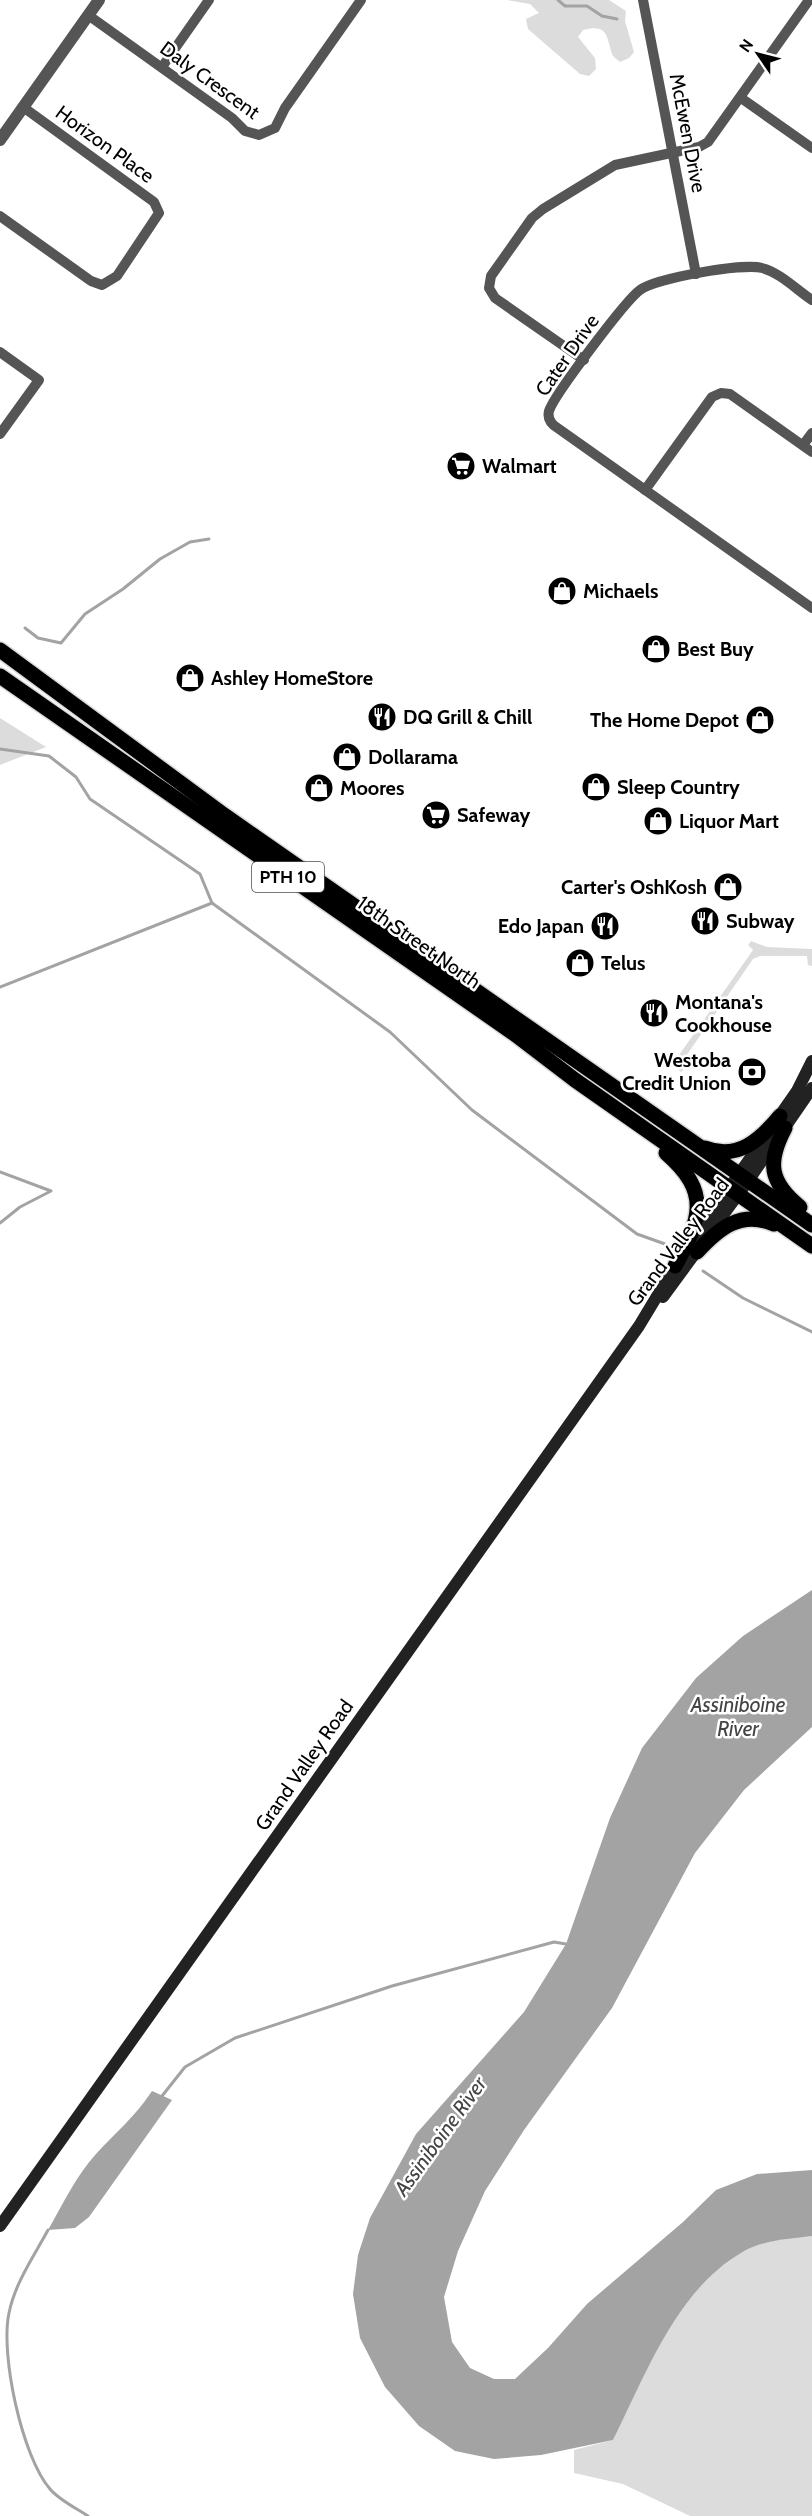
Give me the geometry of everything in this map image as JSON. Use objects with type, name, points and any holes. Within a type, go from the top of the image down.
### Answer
[{"type":"main road","points":[[0,650],[224,815],[812,1225]]},
{"type":"main road","name":"18th Street North","points":[[0,676],[509,1031],[812,1246]]},
{"type":"main road","points":[[812,1061],[783,1122],[774,1151],[775,1176],[785,1194],[812,1216]]},
{"type":"main road","points":[[575,1080],[609,1113],[675,1161],[693,1183],[698,1200],[698,1213],[693,1231],[675,1266]]},
{"type":"main road","points":[[686,1138],[713,1151],[744,1148],[783,1122],[812,1088]]},
{"type":"main road","name":"Grand Valley Road","points":[[0,2226],[639,1326],[697,1252],[734,1191],[783,1122]]},
{"type":"main road","name":"Grand Valley Road","points":[[639,1326],[675,1266],[734,1191]]},
{"type":"main road","points":[[697,1252],[722,1228],[741,1219],[768,1221],[795,1234]]},
{"type":"street","points":[[0,140],[99,0]]},
{"type":"street","points":[[162,67],[209,0]]},
{"type":"street","name":"Daly Crescent","points":[[88,15],[232,118],[245,131],[259,135],[275,128],[285,108],[362,0]]},
{"type":"street","name":"McEwen Drive","points":[[643,0],[696,274]]},
{"type":"street","points":[[584,360],[495,298],[489,288],[491,276],[532,219],[543,209],[615,165],[699,147],[708,142],[809,0]]},
{"type":"street","points":[[741,98],[812,148]]},
{"type":"street","name":"Horizon Place","points":[[0,216],[91,281],[102,285],[117,276],[159,213],[154,202],[23,107]]},
{"type":"street","name":"Cater Drive","points":[[812,300],[763,268],[696,274],[642,288],[628,301],[552,404],[549,420],[555,427],[812,608]]},
{"type":"street","points":[[0,352],[39,380],[0,434]]},
{"type":"street","points":[[645,490],[712,397],[721,393],[734,397],[807,449],[812,433]]},
{"type":"shaded area","points":[[507,0],[609,0],[626,11],[625,21],[634,52],[629,58],[620,62],[613,56],[608,38],[603,31],[592,28],[583,30],[578,37],[595,58],[596,69],[589,76],[580,74],[528,29],[526,19],[539,13],[530,4]]},
{"type":"shaded area","points":[[0,718],[46,747],[0,765]]},
{"type":"shaded area","points":[[751,941],[767,947],[812,949],[812,966],[808,965],[807,956],[760,956],[753,959],[684,1059],[686,1066],[681,1072],[672,1065],[753,950],[748,945]]},
{"type":"shaded area","points":[[812,2236],[812,2516],[690,2516],[623,2484],[574,2473],[574,2450],[613,2440],[665,2336],[698,2289],[718,2270],[749,2249],[775,2240]]},
{"type":"water","name":"Assiniboine River","points":[[812,1590],[812,1727],[744,1790],[695,1853],[612,2008],[524,2130],[485,2191],[458,2251],[444,2297],[452,2342],[470,2368],[494,2379],[515,2379],[548,2348],[587,2304],[683,2222],[716,2190],[757,2174],[812,2170],[812,2236],[775,2241],[749,2249],[718,2270],[698,2290],[680,2312],[665,2337],[613,2440],[541,2455],[494,2459],[455,2451],[419,2426],[385,2387],[360,2338],[353,2294],[358,2255],[370,2218],[416,2134],[524,2012],[566,1944],[610,1818],[642,1748],[696,1678],[743,1636]]},
{"type":"water","points":[[152,2091],[172,2100],[89,2217],[75,2228],[48,2230],[82,2172],[103,2146],[132,2117]]},
{"type":"waterway","points":[[558,0],[565,6],[587,6],[602,16],[617,19]]},
{"type":"waterway","points":[[25,628],[38,638],[61,643],[85,614],[123,589],[160,559],[190,542],[209,539]]},
{"type":"waterway","points":[[0,749],[49,756],[76,777],[90,799],[200,874],[212,903],[390,1032],[472,1110],[637,1234],[665,1244]]},
{"type":"waterway","points":[[0,987],[212,903]]},
{"type":"waterway","points":[[0,1172],[51,1191],[20,1207],[0,1223]]},
{"type":"waterway","points":[[703,1271],[743,1298],[812,1332]]},
{"type":"waterway","points":[[162,2096],[185,2067],[235,2038],[392,1986],[554,1942],[566,1944]]},
{"type":"waterway","points":[[48,2230],[20,2280],[9,2313],[7,2331],[11,2378],[22,2430],[40,2474],[54,2493],[88,2516]]},
{"type":"place","name":"Walmart","points":[[461,466]]},
{"type":"place","name":"Michaels","points":[[562,591]]},
{"type":"place","name":"Best Buy","points":[[656,649]]},
{"type":"place","name":"Ashley HomeStore","points":[[190,678]]},
{"type":"place","name":"DQ Grill & Chill","points":[[382,717]]},
{"type":"place","name":"The Home Depot","points":[[760,720]]},
{"type":"place","name":"Dollarama","points":[[347,757]]},
{"type":"place","name":"Sleep Country","points":[[596,787]]},
{"type":"place","name":"Moores","points":[[319,788]]},
{"type":"place","name":"Safeway","points":[[436,815]]},
{"type":"place","name":"Liquor Mart","points":[[658,821]]},
{"type":"place","name":"Carter's OshKosh","points":[[728,887]]},
{"type":"place","name":"Subway","points":[[705,921]]},
{"type":"place","name":"Edo Japan","points":[[605,926]]},
{"type":"place","name":"Telus","points":[[580,963]]},
{"type":"place","name":"Montana's Cookhouse","points":[[654,1013]]},
{"type":"place","name":"Westoba Credit Union","points":[[752,1072]]}]
